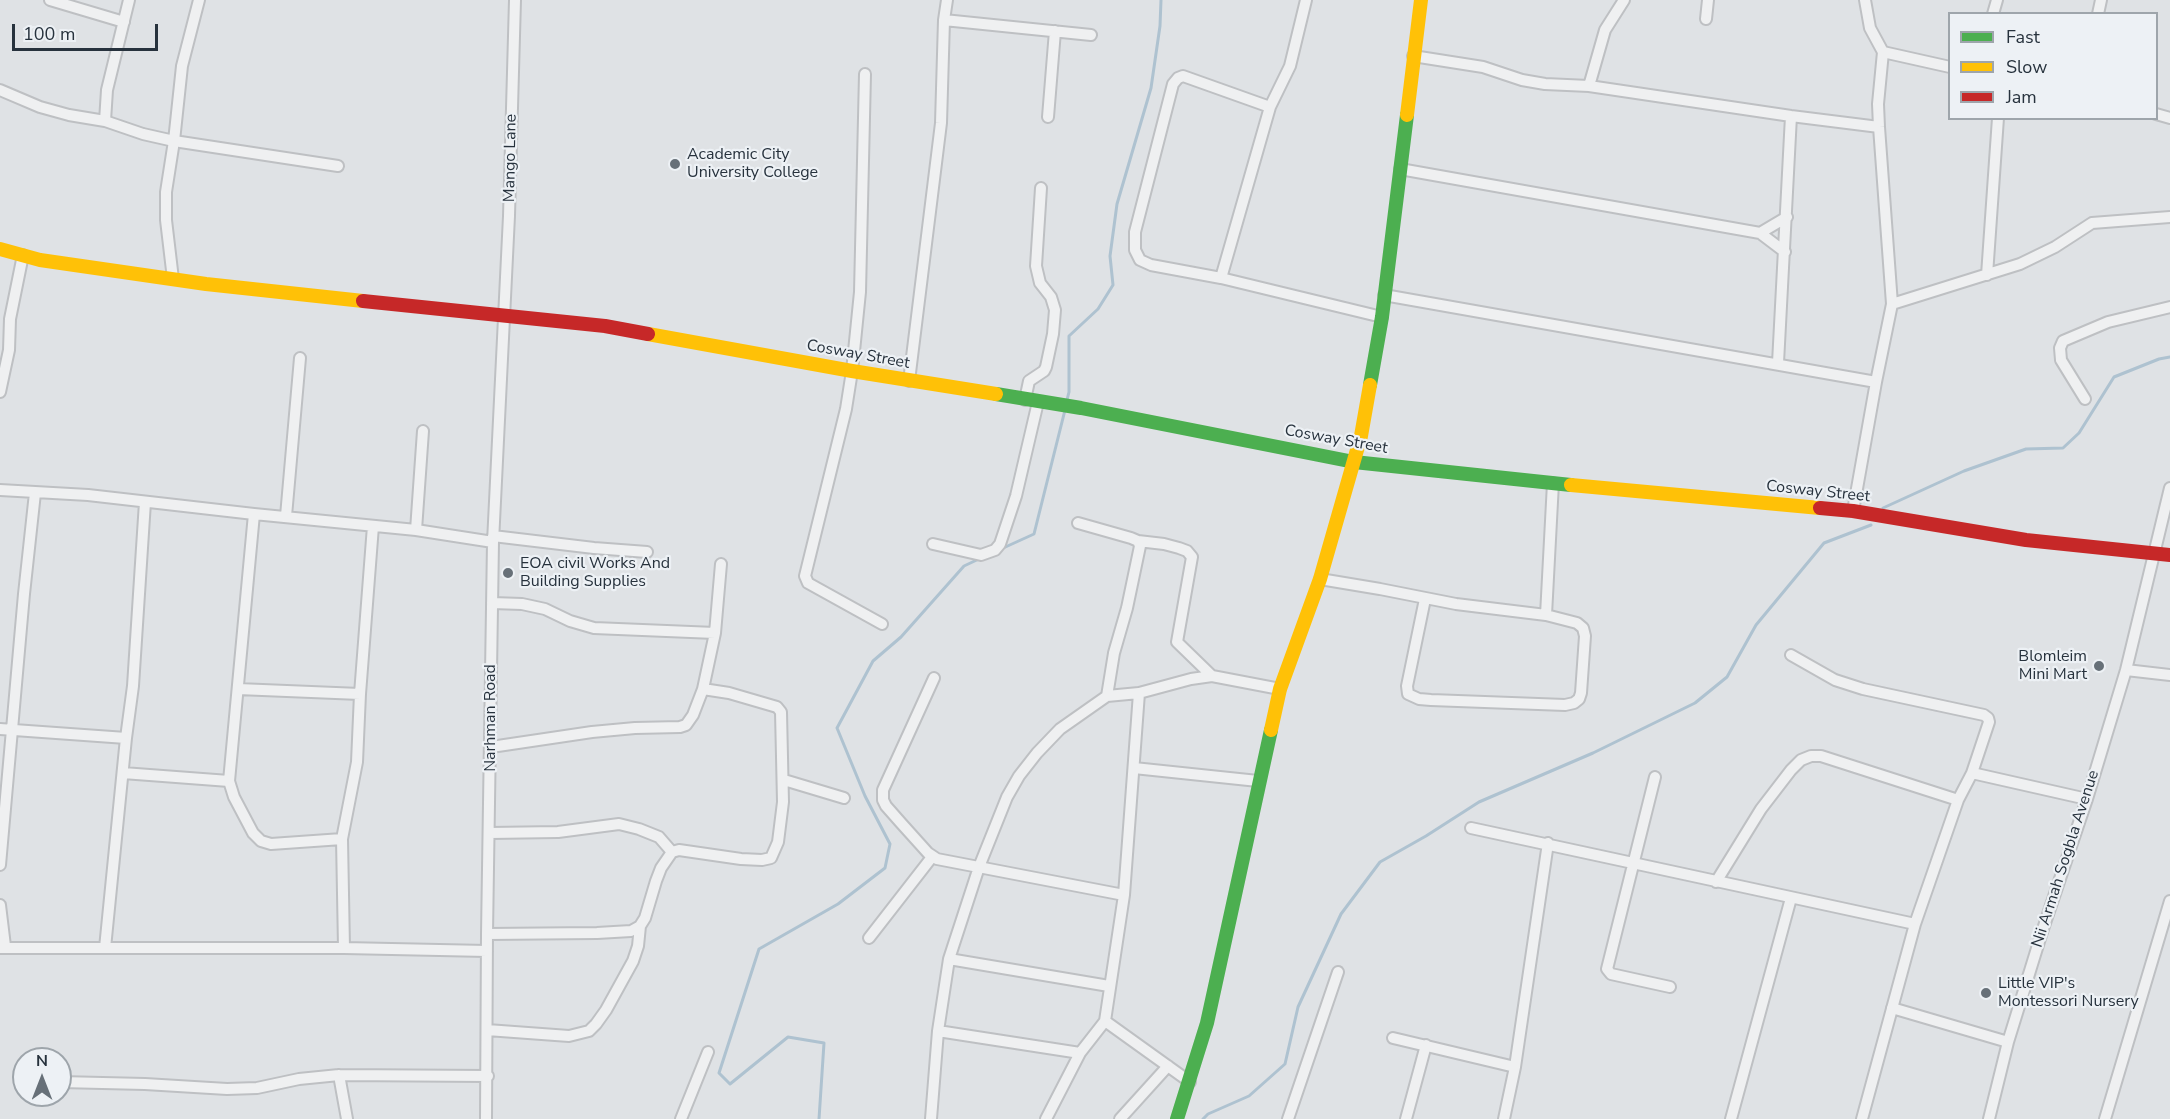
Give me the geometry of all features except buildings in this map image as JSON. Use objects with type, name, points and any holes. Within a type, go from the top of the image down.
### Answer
[{"type":"street","points":[[50,0],[124,22]]},
{"type":"street","points":[[105,121],[107,90],[129,0]]},
{"type":"street","points":[[173,279],[166,192],[182,66],[199,0]]},
{"type":"street","name":"Mango Lane","points":[[503,317],[509,216],[515,0]]},
{"type":"street","points":[[909,381],[942,123],[946,0]]},
{"type":"street","points":[[1221,278],[1270,107],[1290,66],[1306,0]]},
{"type":"street","points":[[1177,1119],[1207,1023],[1258,781],[1280,689],[1320,579],[1361,435],[1382,316],[1421,0]]},
{"type":"street","points":[[1589,86],[1605,30],[1624,0]]},
{"type":"street","points":[[1706,19],[1708,0]]},
{"type":"street","points":[[1853,511],[1892,304],[1878,104],[1883,52],[1870,28],[1865,0]]},
{"type":"street","points":[[944,20],[1092,35]]},
{"type":"street","points":[[1048,117],[1055,31]]},
{"type":"street","points":[[1883,52],[1948,67]]},
{"type":"street","points":[[1413,56],[1483,67],[1522,80],[1545,84],[1589,86],[1879,127]]},
{"type":"street","points":[[865,74],[860,292],[852,371],[846,409],[805,576],[808,583],[882,624]]},
{"type":"street","points":[[1270,107],[1183,76],[1178,78],[1173,84],[1135,232],[1135,250],[1140,260],[1150,265],[1221,278],[1382,316]]},
{"type":"street","points":[[0,90],[69,115],[105,121],[143,134],[174,141],[338,166]]},
{"type":"street","points":[[1778,363],[1791,116]]},
{"type":"street","points":[[1987,275],[1998,120]]},
{"type":"street","points":[[1400,169],[1760,233],[1785,252]]},
{"type":"street","points":[[933,544],[981,555],[995,550],[1000,544],[1016,496],[1035,402],[1029,381],[1044,371],[1053,334],[1054,310],[1051,297],[1040,283],[1036,266],[1041,188]]},
{"type":"street","points":[[1760,233],[1786,217]]},
{"type":"street","points":[[1892,304],[2020,264],[2092,223],[2170,217]]},
{"type":"street","name":"Cosway Street","points":[[0,249],[23,255],[206,284],[605,326],[909,381],[1081,408],[1354,462],[1853,511],[2026,540],[2170,555]]},
{"type":"street","points":[[0,392],[9,350],[10,319],[23,255]]},
{"type":"street","points":[[1384,295],[1876,381]]},
{"type":"street","points":[[2085,399],[2061,360],[2060,348],[2063,341],[2108,322],[2170,307]]},
{"type":"street","name":"Narhman Road","points":[[486,1119],[488,1076],[486,934],[490,833],[493,539],[503,317]]},
{"type":"street","points":[[286,516],[300,358]]},
{"type":"street","points":[[416,530],[423,431]]},
{"type":"street","points":[[1546,615],[1553,483]]},
{"type":"street","name":"Nii Armah Sogbla Avenue","points":[[1989,1119],[2008,1042],[2087,800],[2126,670],[2170,488]]},
{"type":"street","points":[[0,490],[88,495],[493,539],[647,552]]},
{"type":"street","points":[[0,865],[6,730],[35,493]]},
{"type":"street","points":[[105,948],[133,686],[145,502]]},
{"type":"street","points":[[254,514],[230,781],[234,797],[253,833],[261,841],[271,844],[342,839]]},
{"type":"street","points":[[1078,523],[1138,541],[1164,544],[1187,551],[1192,557],[1177,642],[1212,676]]},
{"type":"street","points":[[344,948],[342,839],[357,762],[373,526]]},
{"type":"street","points":[[1107,696],[1114,653],[1127,608],[1140,546],[1138,541]]},
{"type":"street","points":[[491,747],[592,732],[680,727],[686,724],[693,715],[703,689],[715,633],[721,564]]},
{"type":"street","points":[[1320,579],[1425,599],[1546,615],[1577,623],[1583,628],[1585,636],[1579,699],[1574,703],[1419,699],[1408,694],[1407,686],[1425,599]]},
{"type":"street","points":[[492,603],[522,604],[545,609],[570,621],[594,628],[715,633]]},
{"type":"street","points":[[1791,655],[1835,680],[1863,689],[1983,715],[1988,718],[1989,722],[1972,773],[1958,800],[1915,924],[1862,1119]]},
{"type":"street","points":[[2126,670],[2170,675]]},
{"type":"street","points":[[931,1119],[938,1031],[949,959],[980,867],[1007,797],[1019,776],[1060,729],[1107,696],[1139,693],[1191,679],[1212,676],[1280,689]]},
{"type":"street","points":[[934,678],[884,786],[882,795],[886,806],[932,856],[1124,895]]},
{"type":"street","points":[[238,689],[360,694]]},
{"type":"street","points":[[487,1030],[569,1036],[589,1031],[606,1010],[633,961],[638,946],[640,926],[645,918],[661,868],[672,852],[679,850],[741,859],[771,858],[776,850],[782,821],[784,780],[782,720],[777,707],[729,693],[703,689]]},
{"type":"street","points":[[1046,1119],[1080,1053],[1105,1021],[1124,895],[1139,693]]},
{"type":"street","points":[[6,730],[126,738]]},
{"type":"street","points":[[1716,882],[1761,809],[1791,770],[1801,760],[1811,756],[1821,756],[1958,800]]},
{"type":"street","points":[[1134,768],[1258,781]]},
{"type":"street","points":[[123,773],[230,781]]},
{"type":"street","points":[[1972,773],[2087,800]]},
{"type":"street","points":[[1655,777],[1608,972],[1670,987]]},
{"type":"street","points":[[784,780],[844,798]]},
{"type":"street","points":[[490,833],[558,832],[619,824],[659,837],[672,852]]},
{"type":"street","points":[[1471,828],[1915,924]]},
{"type":"street","points":[[1504,1119],[1515,1067],[1548,843]]},
{"type":"street","points":[[868,938],[932,856]]},
{"type":"street","points":[[1731,1119],[1791,898]]},
{"type":"street","points":[[2105,1119],[2170,901]]},
{"type":"street","points":[[0,905],[3,947],[344,948],[487,951]]},
{"type":"street","points":[[486,934],[597,933],[631,931],[640,926]]},
{"type":"street","points":[[949,959],[1109,986]]},
{"type":"street","points":[[1288,1119],[1338,972]]},
{"type":"street","points":[[1892,1008],[2008,1042]]},
{"type":"street","points":[[1105,1021],[1190,1082]]},
{"type":"street","points":[[938,1031],[1080,1053]]},
{"type":"street","points":[[1393,1038],[1515,1067]]},
{"type":"street","points":[[1406,1119],[1426,1045]]},
{"type":"street","points":[[681,1119],[708,1052]]},
{"type":"street","points":[[1120,1119],[1168,1066]]},
{"type":"street","points":[[72,1082],[227,1089],[257,1088],[299,1079],[339,1075],[488,1076]]},
{"type":"street","points":[[339,1075],[347,1119]]},
{"type":"waterway","points":[[1067,400],[1069,336],[1098,309],[1113,285],[1110,256],[1117,204],[1151,88],[1160,26],[1161,0]]},
{"type":"waterway","points":[[1883,508],[1964,471],[2026,449],[2063,448],[2079,433],[2114,377],[2159,359],[2170,357]]},
{"type":"waterway","points":[[1001,549],[1034,534],[1065,410]]},
{"type":"waterway","points":[[1203,1119],[1208,1114],[1249,1096],[1285,1064],[1298,1007],[1341,914],[1380,862],[1479,802],[1593,753],[1695,703],[1727,677],[1756,625],[1824,543],[1871,525]]},
{"type":"waterway","points":[[819,1119],[824,1043],[788,1037],[730,1084],[719,1073],[759,949],[838,904],[885,868],[890,844],[865,796],[837,728],[873,661],[901,637],[964,566],[981,558]]},
{"type":"traffic: fast","points":[[1370,385],[1382,317],[1407,115]]},
{"type":"traffic: fast","points":[[996,394],[1081,408],[1354,462],[1571,485]]},
{"type":"traffic: fast","points":[[1177,1119],[1207,1023],[1271,730]]},
{"type":"traffic: slow","points":[[1407,115],[1421,0]]},
{"type":"traffic: slow","points":[[0,249],[40,260],[206,284],[363,301]]},
{"type":"traffic: slow","points":[[648,334],[852,371],[996,394]]},
{"type":"traffic: slow","points":[[1271,730],[1280,689],[1320,579],[1361,436],[1370,385]]},
{"type":"traffic: slow","points":[[1571,485],[1820,508]]},
{"type":"traffic: jam","points":[[363,301],[605,326],[648,334]]},
{"type":"traffic: jam","points":[[1820,508],[1853,511],[2026,540],[2170,555]]},
{"type":"place","name":"Academic City University College","points":[[675,164]]},
{"type":"place","name":"EOA civil Works And Building Supplies","points":[[508,573]]},
{"type":"place","name":"Blomleim Mini Mart","points":[[2099,666]]},
{"type":"place","name":"Little VIP's Montessori Nursery","points":[[1986,993]]}]
